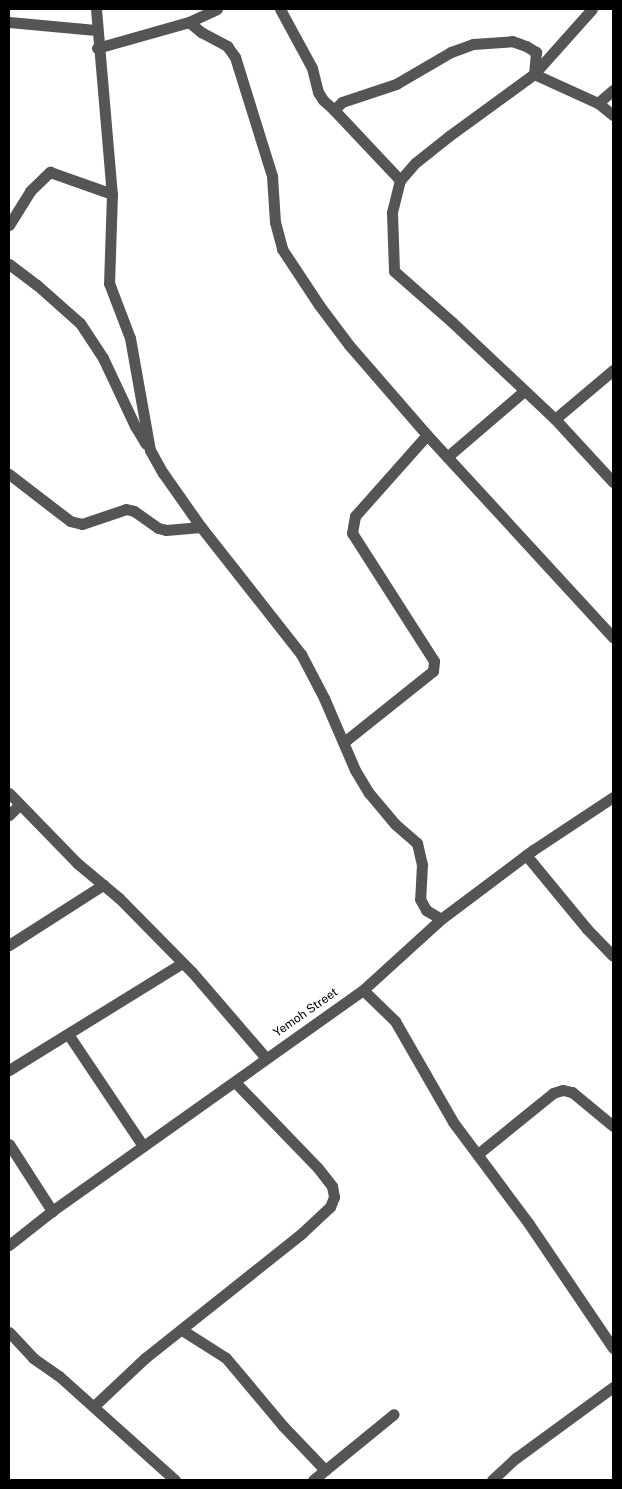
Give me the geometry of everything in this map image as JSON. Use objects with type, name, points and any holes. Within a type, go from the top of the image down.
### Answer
[{"type":"street","points":[[96,9],[97,48],[112,194],[109,283],[130,338],[150,450]]},
{"type":"street","points":[[97,48],[189,22],[216,9]]},
{"type":"street","points":[[280,9],[312,68],[318,92],[400,180]]},
{"type":"street","points":[[592,9],[534,74],[449,136],[415,164],[400,180],[392,213],[394,271],[452,322],[555,420],[613,482]]},
{"type":"street","points":[[9,22],[96,30]]},
{"type":"street","points":[[189,22],[201,32],[227,46],[235,57],[272,176],[275,222],[282,249],[334,327],[427,435],[613,637]]},
{"type":"street","points":[[334,110],[342,102],[396,84],[451,52],[474,44],[512,41],[526,46],[536,52],[534,74]]},
{"type":"street","points":[[534,74],[598,103],[613,115]]},
{"type":"street","points":[[598,103],[613,90]]},
{"type":"street","points":[[9,224],[30,191],[50,172],[112,194]]},
{"type":"street","points":[[9,264],[37,285],[80,323],[103,358],[135,426],[163,473],[201,527],[301,654],[324,698],[355,770],[369,793],[395,824],[417,843],[422,864],[420,898],[426,910],[441,919]]},
{"type":"street","points":[[555,420],[613,370]]},
{"type":"street","points":[[447,457],[524,391]]},
{"type":"street","points":[[344,742],[433,671],[434,660],[352,533],[355,516],[427,435]]},
{"type":"street","points":[[9,474],[70,520],[82,524],[126,509],[134,511],[158,528],[166,530],[201,527]]},
{"type":"street","points":[[9,793],[76,863],[103,885],[182,963],[224,1007],[266,1058]]},
{"type":"street","name":"Yemoh Street","points":[[9,1244],[52,1211],[363,990],[441,919],[526,855],[613,797]]},
{"type":"street","points":[[9,815],[19,805]]},
{"type":"street","points":[[526,855],[587,929],[613,956]]},
{"type":"street","points":[[9,945],[103,885]]},
{"type":"street","points":[[9,1070],[182,963]]},
{"type":"street","points":[[363,990],[395,1021],[453,1122],[479,1153],[613,1348]]},
{"type":"street","points":[[68,1034],[143,1146]]},
{"type":"street","points":[[94,1406],[145,1358],[302,1233],[330,1207],[334,1197],[332,1186],[317,1167],[236,1082]]},
{"type":"street","points":[[479,1153],[553,1093],[564,1090],[572,1092],[613,1126]]},
{"type":"street","points":[[9,1144],[52,1211]]},
{"type":"street","points":[[182,1330],[226,1358],[283,1426],[325,1470]]},
{"type":"street","points":[[9,1332],[33,1358],[59,1376],[94,1406],[175,1480]]},
{"type":"street","points":[[492,1480],[516,1458],[613,1387]]},
{"type":"street","points":[[313,1480],[394,1414]]}]
